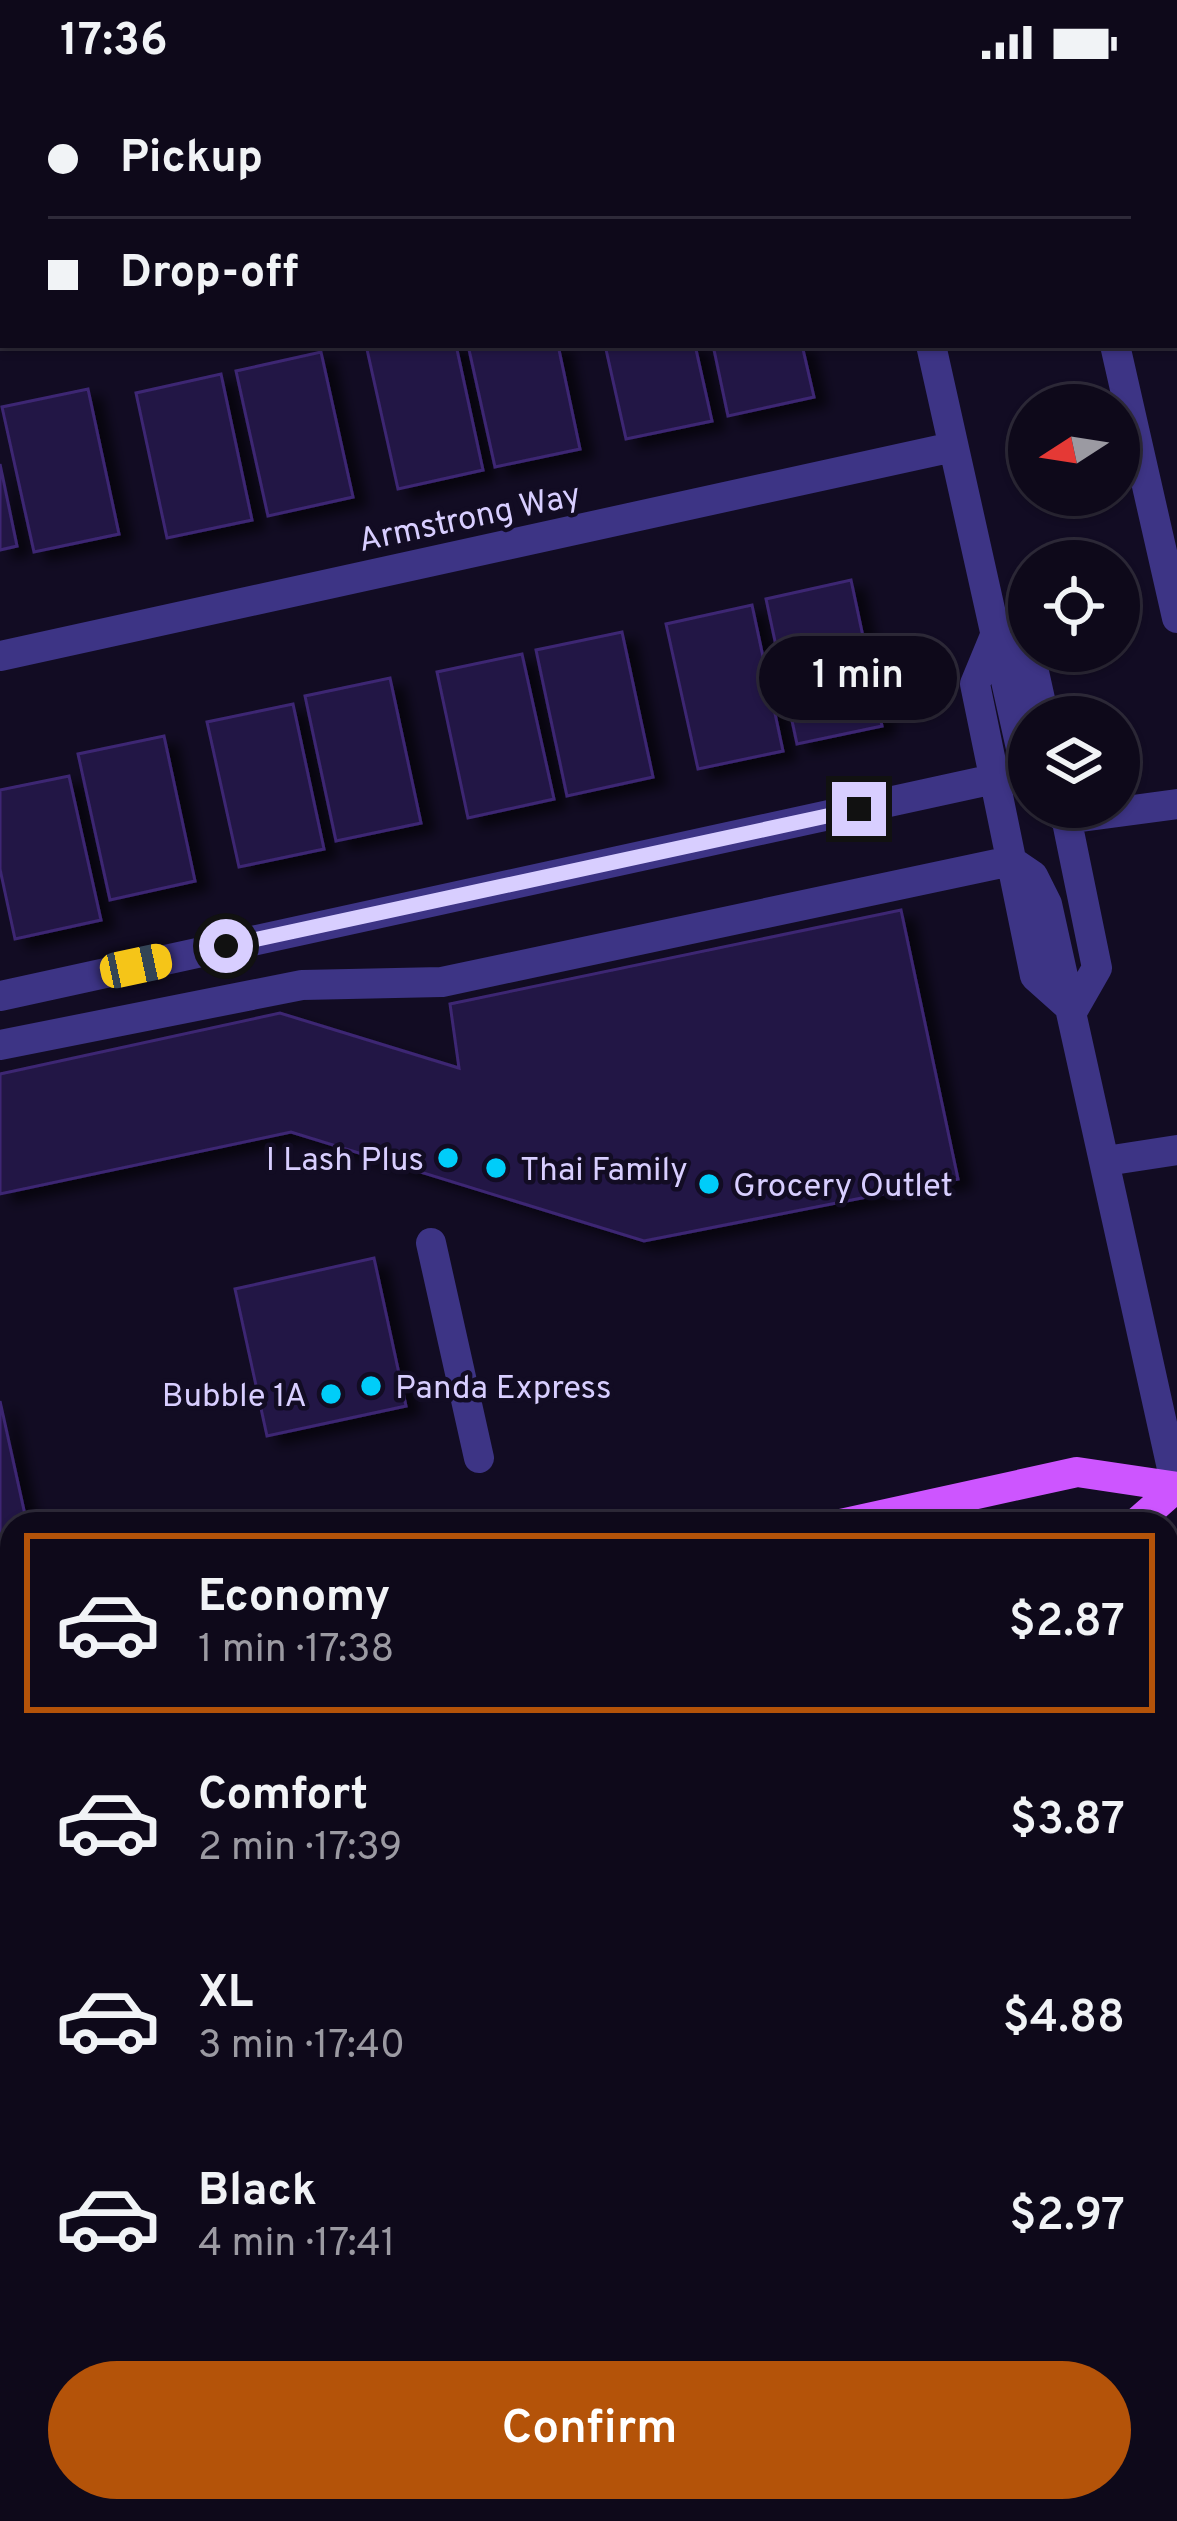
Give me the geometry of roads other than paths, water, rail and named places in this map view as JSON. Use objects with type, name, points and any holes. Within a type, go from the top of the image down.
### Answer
[{"type":"main road","points":[[895,1512],[1077,1472],[1177,1489]]},
{"type":"main road","points":[[1149,1512],[1177,1489]]},
{"type":"street","points":[[932,348],[1008,696]]},
{"type":"street","points":[[1116,348],[1177,619]]},
{"type":"street","name":"Armstrong Way","points":[[0,656],[953,447]]},
{"type":"street","points":[[994,638],[1034,672],[1039,696]]},
{"type":"street","points":[[994,638],[975,684],[1035,976],[1073,1010],[1177,1489]]},
{"type":"street","points":[[0,996],[994,779]]},
{"type":"street","points":[[1140,806],[1177,804]]},
{"type":"street","points":[[1063,828],[1096,968],[1073,1010]]},
{"type":"street","points":[[0,1045],[302,985],[442,982],[1011,861]]},
{"type":"street","points":[[1106,1161],[1177,1150]]},
{"type":"street","points":[[431,1243],[478,1458]]},
{"type":"place","name":"I Lash Plus","points":[[448,1158]]},
{"type":"place","name":"Thai Family","points":[[496,1168]]},
{"type":"place","name":"Grocery Outlet","points":[[709,1184]]},
{"type":"place","name":"Panda Express","points":[[371,1386]]},
{"type":"place","name":"Bubble 1A","points":[[331,1394]]}]
